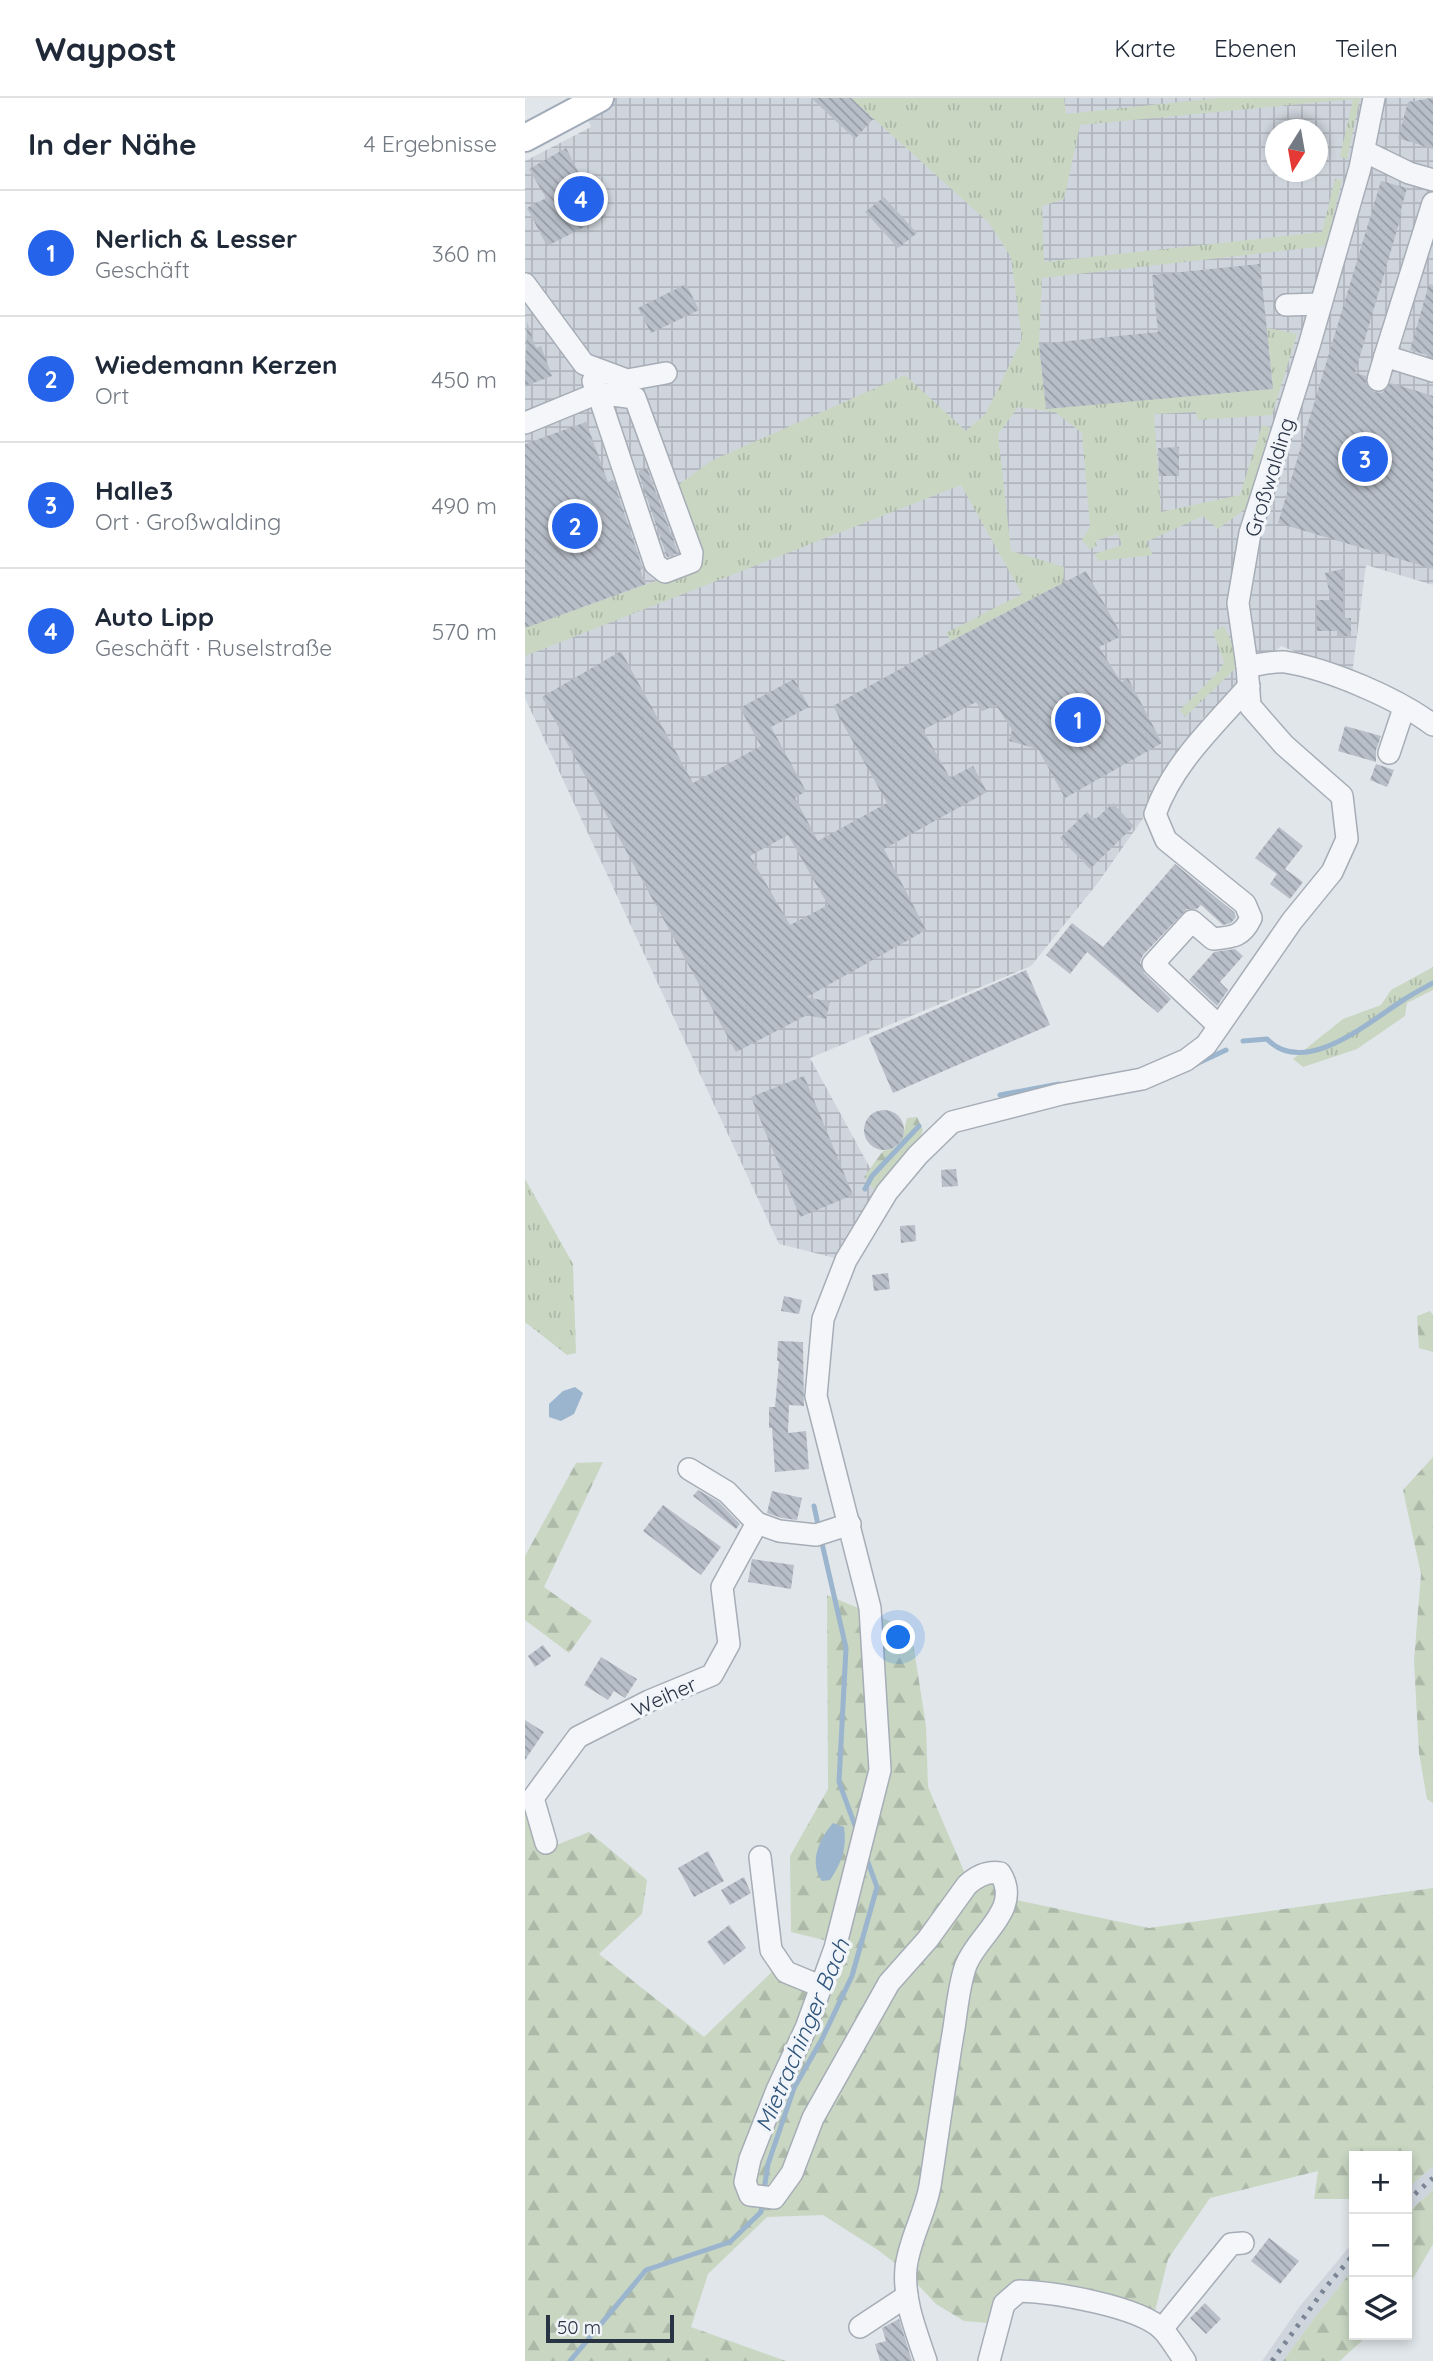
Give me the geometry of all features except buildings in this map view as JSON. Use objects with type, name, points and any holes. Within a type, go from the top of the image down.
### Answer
[{"type":"main road","points":[[525,138],[570,105],[600,98]]},
{"type":"street","name":"Großwalding","points":[[832,1530],[816,1396],[823,1319],[846,1260],[887,1192],[918,1155],[953,1122],[1061,1094],[1142,1079],[1186,1060],[1206,1045],[1292,921],[1332,872],[1346,839],[1342,796],[1284,745],[1250,706],[1238,603],[1250,533],[1321,304],[1364,151],[1374,98]]},
{"type":"street","points":[[1364,151],[1409,173],[1433,180]]},
{"type":"street","points":[[1378,380],[1433,203]]},
{"type":"street","points":[[525,423],[598,393],[635,398],[692,553],[691,562],[665,572],[655,565],[598,393],[584,364],[526,288]]},
{"type":"street","points":[[1286,305],[1321,304]]},
{"type":"street","points":[[1385,356],[1433,371]]},
{"type":"street","points":[[584,364],[627,380],[666,373]]},
{"type":"street","points":[[1219,1026],[1153,964],[1192,921],[1213,939],[1233,937],[1246,929],[1251,918],[1245,904],[1166,839],[1155,814],[1163,793],[1196,744],[1248,676],[1283,662],[1372,690],[1433,725]]},
{"type":"street","points":[[1389,753],[1404,708]]},
{"type":"street","points":[[689,1469],[727,1492],[757,1523],[779,1531],[832,1530],[870,1608],[880,1770],[835,1948],[806,2028],[777,2090],[750,2159],[745,2182],[752,2195],[774,2198],[792,2173],[813,2118],[889,1983],[928,1939],[967,1885],[990,1872],[1000,1873],[1007,1883],[1002,1914],[985,1934],[966,1965],[942,2097],[929,2190],[906,2267],[907,2296],[912,2320],[926,2361]]},
{"type":"street","name":"Weiher","points":[[546,1843],[533,1798],[578,1737],[649,1701],[712,1675],[729,1644],[722,1587],[757,1523]]},
{"type":"street","points":[[760,1857],[771,1950],[786,1972],[820,1986]]},
{"type":"street","points":[[1162,2329],[1231,2245],[1243,2243]]},
{"type":"street","points":[[989,2361],[1004,2304],[1019,2291],[1096,2302],[1134,2314],[1162,2329],[1185,2361]]},
{"type":"street","points":[[860,2327],[907,2296]]},
{"type":"shaded area","points":[[580,98],[1433,98],[1433,585],[1366,565],[1352,675],[1281,646],[1205,716],[1152,790],[1144,817],[1097,884],[1031,966],[810,1058],[881,1188],[843,1260],[779,1244],[525,698],[525,161],[591,127]]},
{"type":"shaded area","points":[[1433,2166],[1433,2190],[1412,2209],[1412,2185]]},
{"type":"shaded area","points":[[1349,2247],[1349,2274],[1283,2361],[1262,2361],[1300,2306]]},
{"type":"green space","points":[[851,98],[1064,98],[1066,114],[1218,98],[1360,98],[1347,159],[1340,157],[1353,99],[1080,125],[1064,199],[1042,206],[1044,262],[1322,232],[1335,179],[1342,180],[1326,246],[1042,278],[1039,344],[1046,409],[1273,388],[1267,328],[1297,334],[1272,415],[1198,420],[1196,412],[1154,414],[1161,512],[1240,495],[1262,425],[1270,427],[1248,507],[1218,529],[1203,516],[1146,542],[1153,555],[1099,561],[1094,554],[1122,545],[1118,534],[1095,541],[1097,546],[1090,549],[1082,540],[1090,527],[1082,433],[1055,412],[1018,407],[998,434],[1011,551],[1064,567],[1063,583],[951,641],[946,633],[1022,594],[961,485],[525,656],[525,628],[700,565],[673,489],[711,461],[905,375],[966,431],[986,413],[1022,339],[1011,257],[989,223]]},
{"type":"green space","points":[[1224,626],[1241,663],[1185,717],[1180,710],[1220,670],[1224,662],[1213,632]]},
{"type":"green space","points":[[1433,967],[1433,990],[1407,1003],[1405,1016],[1357,1049],[1303,1067],[1293,1059],[1343,1019],[1381,1005],[1391,990]]},
{"type":"green space","points":[[917,1117],[923,1130],[918,1144],[875,1191],[864,1177],[883,1151],[896,1147],[902,1140],[907,1118]]},
{"type":"green space","points":[[525,1179],[573,1264],[576,1353],[567,1355],[525,1322]]},
{"type":"green space","points":[[1430,1311],[1433,1315],[1433,1352],[1419,1348],[1417,1316]]},
{"type":"green space","points":[[1433,1457],[1433,1803],[1427,1799],[1419,1753],[1414,1661],[1421,1574],[1403,1490]]},
{"type":"green space","points":[[603,1462],[544,1587],[592,1621],[569,1653],[525,1620],[525,1556],[576,1463]]},
{"type":"green space","points":[[827,1595],[911,1630],[926,1726],[928,1787],[969,1883],[990,1870],[1007,1898],[1149,1928],[1433,1888],[1433,2166],[1412,2185],[1412,2151],[1349,2151],[1349,2199],[1314,2199],[1318,2171],[1210,2198],[1168,2259],[1152,2323],[1019,2289],[988,2323],[964,2321],[936,2304],[905,2271],[878,2250],[823,2215],[767,2217],[708,2274],[691,2327],[786,2361],[525,2361],[525,1811],[529,1805],[539,1845],[559,1844],[589,1832],[647,1880],[642,1914],[599,1954],[704,2037],[773,1971],[814,1991],[836,1943],[791,1932],[790,1856],[828,1789]]},
{"type":"green space","points":[[1433,2190],[1433,2244],[1412,2280],[1412,2214],[1412,2209]]},
{"type":"green space","points":[[1349,2274],[1349,2340],[1363,2340],[1340,2361],[1283,2361]]},
{"type":"water","points":[[575,1387],[583,1393],[574,1414],[561,1421],[549,1417],[549,1404],[563,1391]]},
{"type":"water","points":[[833,1823],[844,1827],[844,1848],[830,1880],[822,1881],[816,1866],[817,1850]]},
{"type":"waterway","name":"Mietrachinger Bach","points":[[1243,1041],[1267,1039],[1282,1050],[1300,1053],[1318,1049],[1337,1042],[1433,983]]},
{"type":"waterway","name":"Mietrachinger Bach","points":[[1194,1065],[1226,1050]]},
{"type":"waterway","name":"Mietrachinger Bach","points":[[1000,1095],[1059,1084]]},
{"type":"waterway","name":"Mietrachinger Bach","points":[[865,1189],[872,1176],[919,1126]]},
{"type":"waterway","name":"Mietrachinger Bach","points":[[814,1506],[819,1529]]},
{"type":"waterway","name":"Mietrachinger Bach","points":[[821,1539],[846,1648],[839,1782],[857,1831]]},
{"type":"waterway","name":"Mietrachinger Bach","points":[[764,2190],[768,2164],[794,2088],[822,2039],[852,1976],[877,1887],[866,1857]]},
{"type":"waterway","name":"Mietrachinger Bach","points":[[570,2361],[646,2270],[730,2242],[761,2212],[763,2200]]},
{"type":"railway","points":[[1412,2197],[1433,2178]]},
{"type":"railway","points":[[1272,2361],[1349,2260]]},
{"type":"place","name":"Auto Lipp","points":[[581,199]]},
{"type":"place","name":"Halle3","points":[[1365,459]]},
{"type":"place","name":"Wiedemann Kerzen","points":[[575,526]]},
{"type":"place","name":"Nerlich & Lesser","points":[[1078,720]]}]
